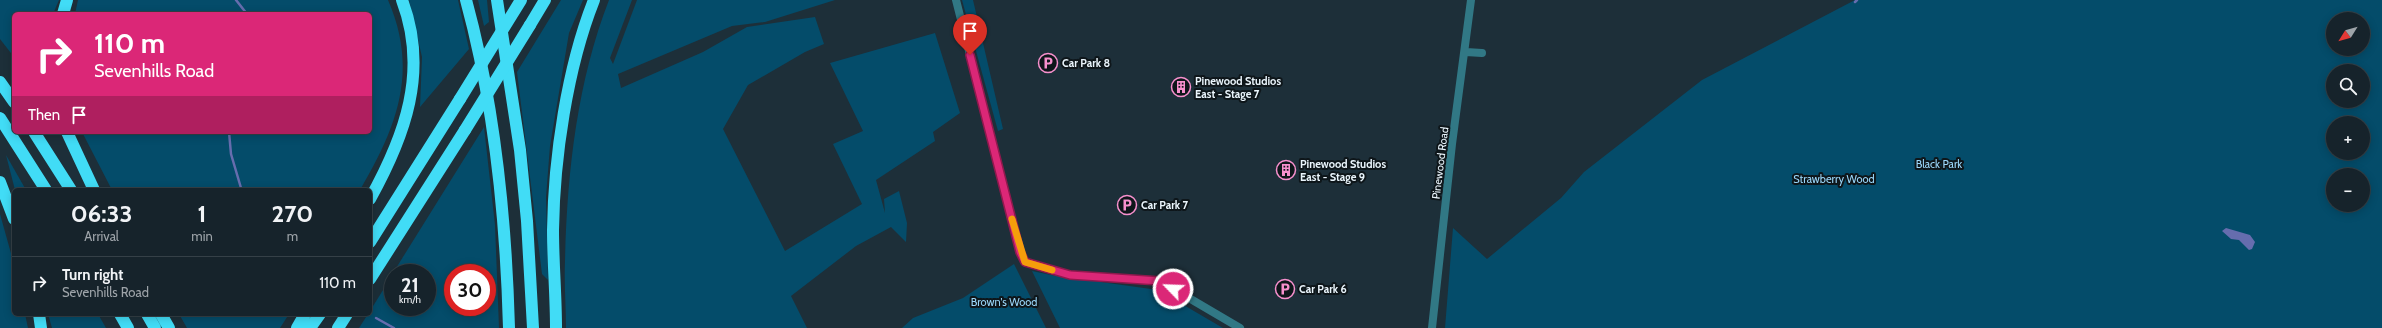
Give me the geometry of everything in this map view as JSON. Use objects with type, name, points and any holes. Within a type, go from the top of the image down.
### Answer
[{"type":"highway","points":[[64,12],[68,0]]},
{"type":"highway","points":[[372,195],[395,150],[410,104],[414,76],[414,50],[410,25],[402,0]]},
{"type":"highway","points":[[466,0],[476,41],[496,163],[504,233],[509,328]]},
{"type":"highway","points":[[497,0],[521,166],[527,221],[533,328]]},
{"type":"highway","points":[[372,239],[521,0]]},
{"type":"highway","points":[[372,276],[465,130],[545,0]]},
{"type":"highway","points":[[556,328],[553,230],[558,161],[573,70],[594,0]]},
{"type":"highway","points":[[0,82],[12,99]]},
{"type":"highway","points":[[0,118],[45,188]]},
{"type":"highway","points":[[35,134],[70,188]]},
{"type":"highway","points":[[68,134],[93,188]]},
{"type":"highway","points":[[0,182],[12,214]]},
{"type":"highway","points":[[39,316],[41,328]]},
{"type":"highway","points":[[121,316],[128,328]]},
{"type":"highway","points":[[148,316],[155,328]]},
{"type":"highway","points":[[162,316],[169,328]]},
{"type":"highway","points":[[297,328],[304,316]]},
{"type":"highway","points":[[310,328],[319,316]]},
{"type":"highway","points":[[338,328],[346,316]]},
{"type":"street","points":[[956,0],[1019,248],[1025,262],[1070,275],[1160,281],[1240,328]]},
{"type":"street","name":"Pinewood Road","points":[[1432,328],[1452,144],[1466,52],[1471,0]]},
{"type":"street","points":[[1466,52],[1482,52]]},
{"type":"green space","points":[[0,0],[59,0],[54,12],[12,12],[12,54],[0,39]]},
{"type":"green space","points":[[78,0],[388,0],[397,26],[402,51],[403,75],[400,98],[384,144],[361,188],[111,188],[83,134],[372,134],[372,12],[75,12]]},
{"type":"green space","points":[[409,0],[458,0],[469,49],[420,107],[422,57]]},
{"type":"green space","points":[[478,0],[487,0],[489,22],[484,26]]},
{"type":"green space","points":[[561,0],[583,0],[569,33],[550,146],[546,197],[548,280],[542,274],[517,72]]},
{"type":"green space","points":[[609,0],[632,0],[610,58],[613,64],[637,0],[835,0],[765,22],[732,26],[618,74],[621,88],[703,52],[747,27],[815,17],[824,44],[805,52],[748,85],[723,129],[785,251],[862,204],[833,144],[863,131],[830,63],[935,33],[960,113],[933,132],[935,141],[876,180],[885,213],[884,199],[899,191],[907,223],[906,242],[891,227],[856,246],[791,296],[807,328],[566,328],[565,261],[571,162],[589,63]]},
{"type":"green space","points":[[962,0],[973,0],[1003,129],[998,131]]},
{"type":"green space","name":"Black Park","points":[[1855,0],[2382,0],[2382,328],[1445,328],[1453,228],[1487,259],[1561,198],[1584,172],[1702,80]]},
{"type":"green space","points":[[484,127],[495,225],[499,328],[359,328],[367,316],[372,316],[372,308],[384,288],[384,316],[436,316],[436,264],[399,264]]},
{"type":"green space","points":[[6,155],[25,188],[14,188]]},
{"type":"green space","points":[[0,214],[12,257],[12,316],[25,316],[28,328],[0,328]]},
{"type":"green space","name":"Brown's Wood","points":[[1014,264],[1046,328],[902,328],[913,318],[963,298]]},
{"type":"green space","points":[[1032,271],[1158,290],[1223,328],[1060,328]]},
{"type":"green space","points":[[49,316],[99,316],[106,328],[52,328]]},
{"type":"green space","points":[[180,316],[288,316],[280,328],[187,328]]},
{"type":"shaded area","points":[[2226,228],[2250,235],[2255,242],[2252,249],[2249,250],[2239,240],[2231,239],[2222,231]]},
{"type":"waterway","points":[[236,0],[245,12]]},
{"type":"waterway","points":[[229,134],[231,154],[241,188]]},
{"type":"waterway","points":[[376,318],[394,328]]},
{"type":"slow traffic","points":[[1012,219],[1020,252],[1025,262],[1052,270]]},
{"type":"place","name":"Car Park 8","points":[[1048,63]]},
{"type":"place","name":"Pinewood Studios East - Stage 7","points":[[1181,87]]},
{"type":"place","name":"Pinewood Studios East - Stage 9","points":[[1286,170]]},
{"type":"place","name":"Car Park 7","points":[[1127,205]]},
{"type":"place","name":"Car Park 6","points":[[1285,289]]},
{"type":"route","points":[[970,55],[1020,252],[1025,262],[1070,275],[1160,281],[1173,289]]},
{"type":"park label","name":"Strawberry Wood","points":[[1834,179]]}]
